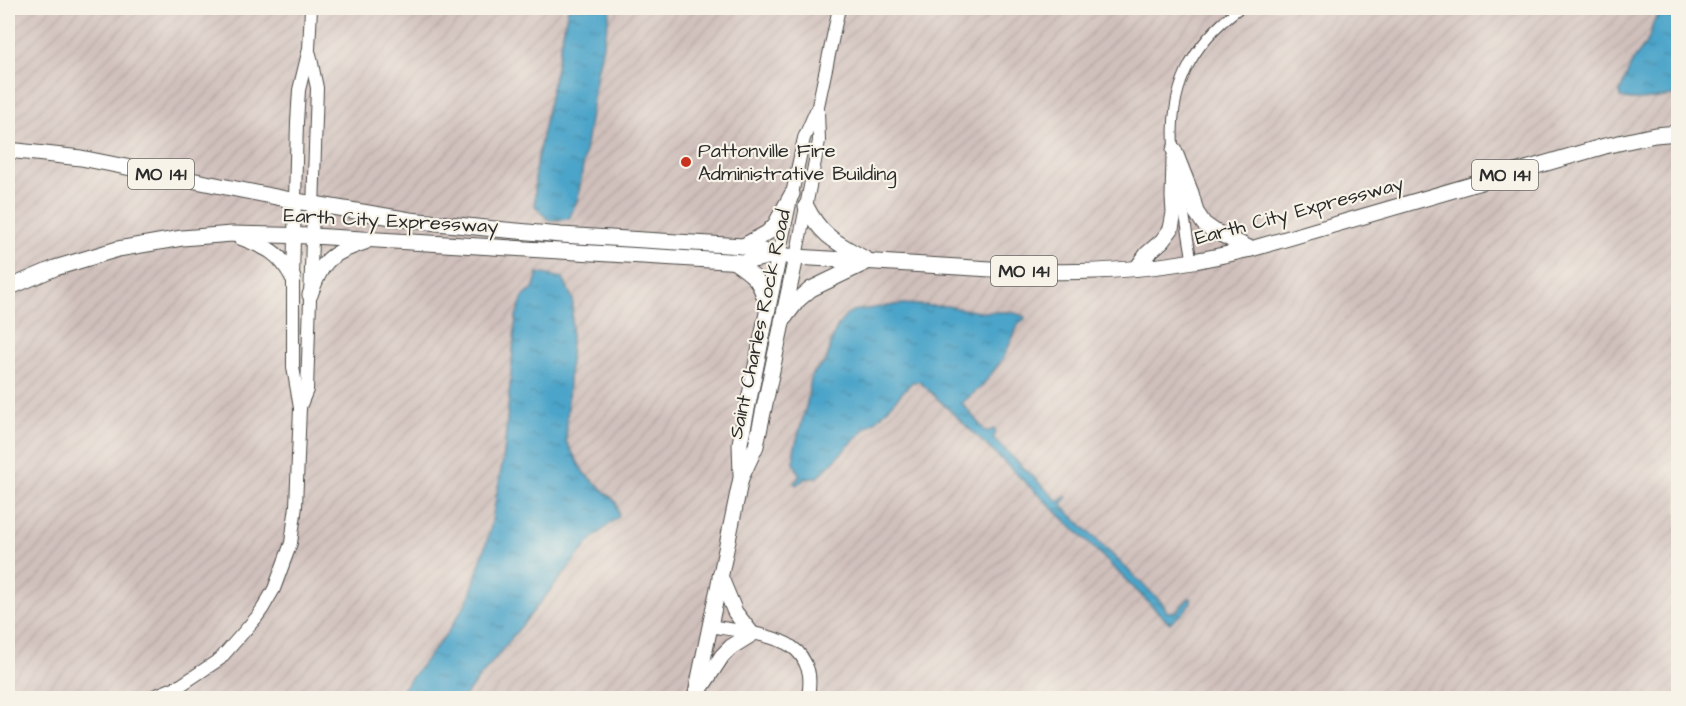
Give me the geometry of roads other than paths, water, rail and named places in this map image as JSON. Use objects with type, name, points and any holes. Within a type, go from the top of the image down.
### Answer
[{"type":"main road","name":"Earth City Expressway","points":[[8,150],[81,158],[313,204],[410,220],[495,230],[743,246],[796,257],[1057,272],[1137,268],[1192,261],[1251,249],[1605,146],[1654,135],[1678,133]]},
{"type":"main road","points":[[1174,150],[1196,212],[1204,224],[1251,249]]},
{"type":"main road","points":[[1137,268],[1171,229],[1174,213],[1174,150]]},
{"type":"main road","points":[[743,246],[775,225],[792,194]]},
{"type":"main road","points":[[806,206],[827,236],[869,261]]},
{"type":"main road","points":[[232,234],[272,250],[285,263],[293,278]]},
{"type":"main road","name":"Earth City Expressway","points":[[8,288],[55,268],[118,249],[182,238],[232,234],[294,235],[742,262],[779,255]]},
{"type":"main road","points":[[310,295],[321,266],[330,258],[354,245],[372,240]]},
{"type":"main road","name":"Saint Charles Rock Road","points":[[741,478],[740,443],[779,255]]},
{"type":"main road","name":"Saint Charles Rock Road","points":[[695,697],[741,478],[756,446],[796,257]]},
{"type":"main road","points":[[733,261],[757,279],[764,292],[768,309]]},
{"type":"main road","points":[[782,321],[798,300],[811,289],[869,261]]},
{"type":"main road","points":[[695,697],[722,656],[731,647],[752,634],[735,612],[720,576]]},
{"type":"street","points":[[148,699],[181,685],[220,659],[256,618],[274,589],[291,543],[300,408],[293,367],[293,278],[299,90],[309,49],[310,8]]},
{"type":"street","name":"Saint Charles Rock Road","points":[[779,255],[804,138],[818,106],[839,8]]},
{"type":"street","points":[[1192,261],[1174,150],[1174,105],[1186,69],[1199,47],[1216,27],[1240,8]]},
{"type":"street","points":[[300,408],[307,390],[317,87],[309,49]]},
{"type":"street","name":"Saint Charles Rock Road","points":[[796,257],[819,141],[818,106]]},
{"type":"street","points":[[710,626],[752,634],[783,642],[792,647],[801,655],[808,670],[810,682],[808,699]]},
{"type":"water","points":[[568,8],[611,8],[597,73],[578,198],[569,219],[549,220],[535,206],[535,171]]},
{"type":"water","points":[[1664,8],[1678,8],[1678,95],[1640,100],[1620,97],[1632,62],[1647,42],[1653,23]]},
{"type":"water","points":[[538,273],[563,278],[573,300],[566,441],[584,473],[616,502],[619,516],[591,540],[463,698],[395,698],[448,632],[469,598],[490,531],[504,454],[516,316],[523,297],[533,289]]},
{"type":"water","points":[[903,304],[947,306],[979,312],[1011,312],[1024,316],[1025,319],[1019,323],[1004,357],[982,386],[962,403],[985,431],[994,429],[996,433],[994,439],[1056,499],[1060,502],[1066,496],[1062,504],[1064,508],[1163,604],[1167,612],[1177,611],[1191,598],[1191,603],[1183,613],[1170,623],[1166,620],[1088,542],[920,382],[912,382],[878,419],[866,428],[818,477],[805,479],[796,485],[794,483],[800,476],[794,463],[794,450],[807,403],[811,378],[816,370],[826,362],[837,327],[852,311]]},
{"type":"place","name":"Pattonville Fire Administrative Building","points":[[686,162]]}]
